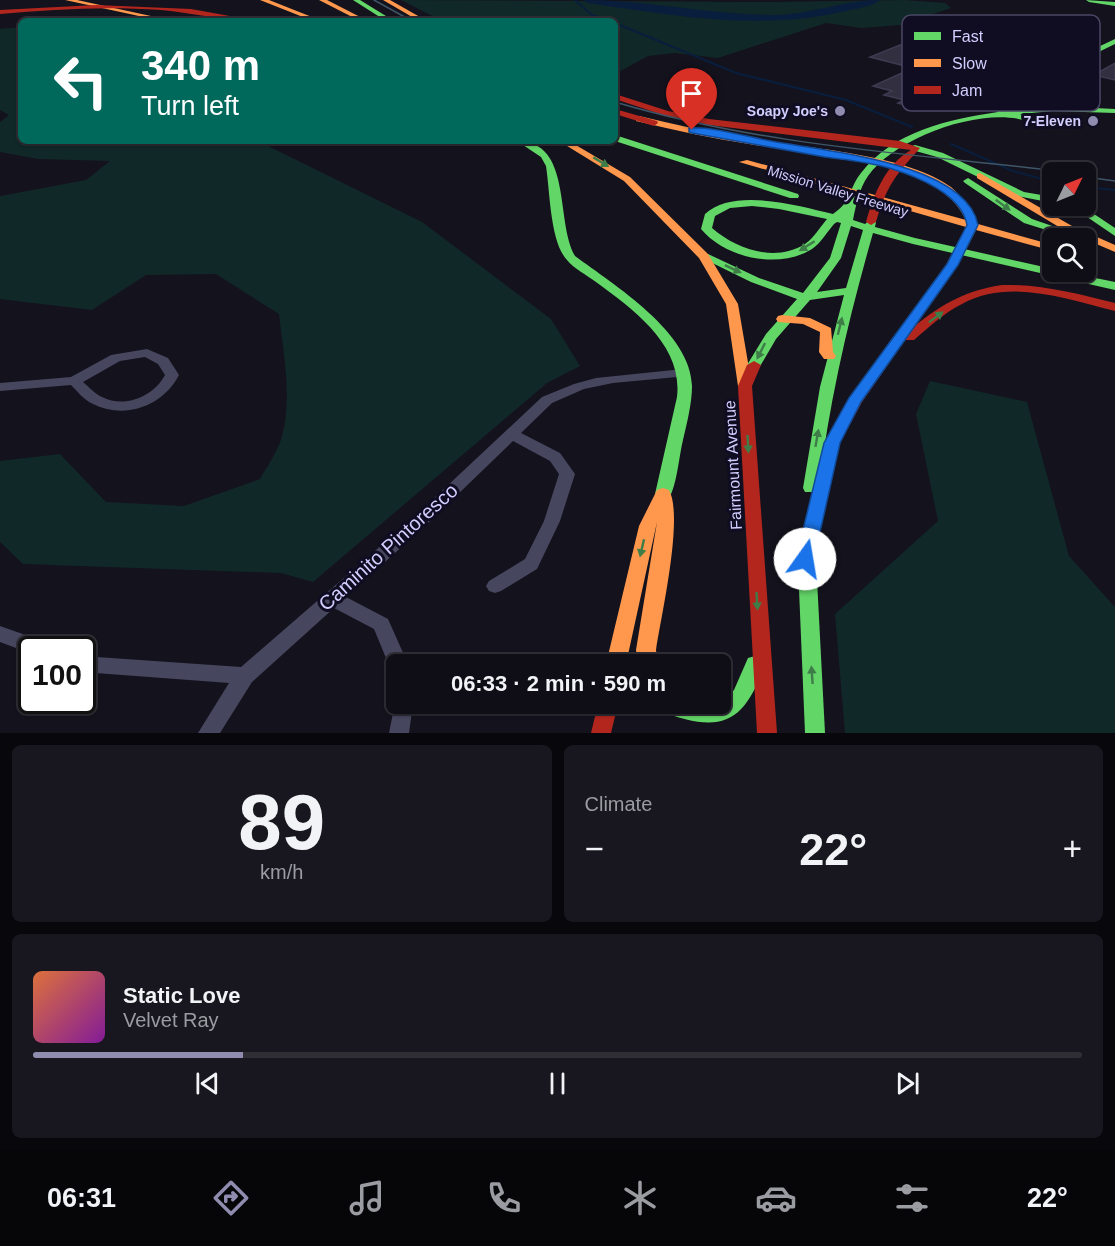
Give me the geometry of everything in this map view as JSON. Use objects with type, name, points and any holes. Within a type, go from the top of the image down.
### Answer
[{"type":"main road","points":[[68,0],[156,18]]},
{"type":"main road","points":[[28,18],[112,9],[129,5],[133,0]]},
{"type":"main road","points":[[167,0],[182,11],[211,9]]},
{"type":"main road","points":[[263,0],[312,18]]},
{"type":"main road","points":[[302,0],[338,18]]},
{"type":"main road","points":[[322,0],[359,18]]},
{"type":"main road","points":[[356,0],[389,18]]},
{"type":"main road","points":[[362,0],[389,18]]},
{"type":"main road","points":[[386,0],[419,18]]},
{"type":"main road","points":[[1089,0],[1115,4]]},
{"type":"main road","points":[[0,10],[38,3],[142,3],[211,9],[243,18]]},
{"type":"main road","points":[[246,3],[284,18]]},
{"type":"main road","points":[[0,21],[18,19]]},
{"type":"main road","points":[[1100,48],[1115,41]]},
{"type":"main road","points":[[618,97],[666,113],[709,122],[900,144],[940,155],[1067,228]]},
{"type":"main road","points":[[1100,110],[1115,112]]},
{"type":"main road","points":[[1007,113],[1035,111]]},
{"type":"main road","points":[[618,112],[749,151],[864,173]]},
{"type":"main road","points":[[815,733],[805,559],[815,452],[831,360],[849,291],[882,188],[903,160],[919,149],[962,129],[1023,117],[1115,112]]},
{"type":"main road","name":"Fairmount Avenue","points":[[767,733],[759,645],[745,386],[761,347],[782,320],[828,270],[837,255],[850,207],[864,173],[879,158],[900,144],[951,123],[1007,113],[1023,117]]},
{"type":"main road","points":[[639,119],[721,136],[851,156],[915,174],[954,196],[966,210],[973,225],[952,265],[855,401],[832,443],[805,559]]},
{"type":"main road","points":[[618,125],[676,142]]},
{"type":"main road","points":[[526,144],[544,155],[551,166],[563,244],[571,258],[657,326],[673,347],[685,384],[663,494],[647,526],[618,654]]},
{"type":"main road","points":[[568,144],[627,179],[704,256],[732,304],[745,386]]},
{"type":"main road","points":[[618,144],[814,209]]},
{"type":"main road","points":[[919,149],[1021,217],[1047,228]]},
{"type":"main road","name":"Mission Valley Freeway","points":[[730,158],[945,220],[1042,245]]},
{"type":"main road","points":[[980,176],[1021,194],[1042,198]]},
{"type":"main road","points":[[814,209],[733,204],[711,213],[705,223],[706,229],[719,241],[744,251],[769,254],[791,253],[809,247],[830,223],[850,207]]},
{"type":"main road","name":"Mission Valley Freeway","points":[[814,209],[991,256],[1042,267]]},
{"type":"main road","points":[[1054,216],[1070,228]]},
{"type":"main road","points":[[1086,216],[1114,244]]},
{"type":"main road","points":[[1096,239],[1114,244]]},
{"type":"main road","points":[[704,256],[803,297],[849,291]]},
{"type":"main road","points":[[991,256],[1115,286]]},
{"type":"main road","points":[[1096,281],[1115,286]]},
{"type":"main road","points":[[890,352],[955,303],[976,293],[1006,289],[1033,290],[1115,307]]},
{"type":"main road","points":[[782,320],[795,318],[819,325],[826,331],[826,352],[831,360]]},
{"type":"main road","points":[[646,654],[666,530],[663,494]]},
{"type":"main road","points":[[674,714],[698,727],[717,726],[732,716],[743,704],[759,645]]},
{"type":"main road","points":[[602,733],[606,714]]},
{"type":"street","points":[[0,387],[74,381],[101,364],[132,354],[157,356],[170,368],[172,375],[169,383],[161,392],[132,405],[117,406],[97,401],[74,381]]},
{"type":"street","name":"Caminito Pintoresco","points":[[208,733],[245,676],[420,521],[548,400],[563,391],[621,378],[683,373]]},
{"type":"street","points":[[495,586],[531,564],[552,521],[567,474],[563,464],[555,457],[511,434]]},
{"type":"street","points":[[331,598],[381,624],[394,654]]},
{"type":"street","points":[[0,634],[18,641]]},
{"type":"street","points":[[96,664],[245,676]]},
{"type":"street","points":[[399,733],[401,714]]},
{"type":"green space","points":[[401,0],[767,2],[905,0],[945,3],[951,8],[930,15],[902,15],[901,25],[861,28],[826,23],[718,58],[675,53],[648,56],[618,72],[618,18],[436,18]]},
{"type":"green space","points":[[18,27],[18,144],[264,144],[422,222],[551,319],[580,366],[547,383],[313,582],[281,573],[23,564],[0,542],[0,461],[60,454],[106,502],[184,506],[260,479],[281,438],[286,418],[287,388],[279,314],[216,274],[146,275],[92,310],[0,299],[0,196],[86,180],[110,161],[38,159],[0,152],[0,122],[9,115],[0,110],[0,29]]},
{"type":"green space","points":[[930,381],[1027,402],[1069,556],[1115,607],[1115,733],[845,733],[835,614],[938,521],[916,414]]},
{"type":"building","points":[[902,44],[902,65],[870,57]]},
{"type":"building","points":[[1115,63],[1115,80],[1100,76],[1100,72]]},
{"type":"building","points":[[902,73],[902,100],[884,95],[892,91],[873,86]]},
{"type":"waterway","points":[[575,0],[592,15],[601,18]]},
{"type":"waterway","points":[[588,0],[658,10],[753,18],[813,15],[875,0]]},
{"type":"waterway","points":[[618,24],[736,73],[846,100],[912,127]]},
{"type":"waterway","points":[[951,144],[1013,171],[1042,179]]},
{"type":"waterway","points":[[1096,188],[1115,190]]},
{"type":"tram line","points":[[374,0],[407,18]]},
{"type":"tram line","points":[[618,103],[670,117],[783,139],[1042,169]]},
{"type":"tram line","points":[[1096,178],[1115,181]]},
{"type":"traffic: fast","points":[[356,0],[386,18]]},
{"type":"traffic: fast","points":[[1089,0],[1115,4]]},
{"type":"traffic: fast","points":[[1100,48],[1115,41]]},
{"type":"traffic: fast","points":[[1100,110],[1115,111]]},
{"type":"traffic: fast","points":[[1002,111],[1023,117]]},
{"type":"traffic: fast","points":[[754,365],[779,325],[829,269],[840,246],[858,186],[864,175],[884,154],[911,138],[943,125],[1017,111]]},
{"type":"traffic: fast","points":[[618,139],[794,196]]},
{"type":"traffic: fast","points":[[526,144],[544,155],[551,166],[563,244],[571,258],[642,313],[673,348],[682,367],[684,397],[663,494]]},
{"type":"traffic: fast","points":[[915,148],[940,155],[1021,194],[1042,198]]},
{"type":"traffic: fast","points":[[968,181],[1028,221],[1050,228]]},
{"type":"traffic: fast","points":[[850,207],[837,216],[835,218],[832,220],[808,247],[782,256],[754,254],[741,250],[728,245],[706,229],[710,214],[728,206],[752,203],[779,206],[809,211],[839,219],[913,241],[1115,286]]},
{"type":"traffic: fast","points":[[1090,216],[1115,233]]},
{"type":"traffic: fast","points":[[811,488],[827,387],[871,222]]},
{"type":"traffic: fast","points":[[704,256],[755,280],[803,297],[849,291]]},
{"type":"traffic: fast","points":[[806,541],[815,733]]},
{"type":"traffic: fast","points":[[731,708],[749,682],[755,664]]},
{"type":"traffic: fast","points":[[690,714],[711,717],[722,714]]},
{"type":"traffic: slow","points":[[68,0],[156,18]]},
{"type":"traffic: slow","points":[[263,0],[311,18]]},
{"type":"traffic: slow","points":[[322,0],[359,18]]},
{"type":"traffic: slow","points":[[386,0],[419,18]]},
{"type":"traffic: slow","points":[[639,119],[737,140],[865,159],[924,177],[947,189],[963,205],[973,225],[952,265],[929,298]]},
{"type":"traffic: slow","points":[[568,144],[627,179],[704,256],[732,304],[745,386]]},
{"type":"traffic: slow","points":[[744,162],[1042,245]]},
{"type":"traffic: slow","points":[[980,176],[1068,228],[1115,249]]},
{"type":"traffic: slow","points":[[782,319],[806,320],[826,331],[826,352],[829,356]]},
{"type":"traffic: slow","points":[[618,654],[647,526],[663,494]]},
{"type":"traffic: slow","points":[[647,654],[666,530],[664,497]]},
{"type":"traffic: jam","points":[[0,12],[127,7],[191,11],[238,18]]},
{"type":"traffic: jam","points":[[618,97],[666,113],[709,122],[900,144],[915,148]]},
{"type":"traffic: jam","points":[[618,112],[654,123]]},
{"type":"traffic: jam","points":[[871,222],[877,202],[891,174],[913,152]]},
{"type":"traffic: jam","points":[[909,337],[950,305],[984,291],[1002,288],[1059,293],[1115,307]]},
{"type":"traffic: jam","points":[[805,559],[832,443],[855,401],[929,298]]},
{"type":"traffic: jam","points":[[754,365],[745,386],[767,733]]},
{"type":"traffic: jam","points":[[601,733],[606,714]]},
{"type":"place","name":"Soapy Joe's","points":[[840,111]]},
{"type":"place","name":"7-Eleven","points":[[1093,121]]},
{"type":"route","points":[[692,130],[752,142],[851,156],[891,165],[926,179],[954,196],[962,203],[973,225],[952,265],[855,401],[832,443],[805,559]]}]
